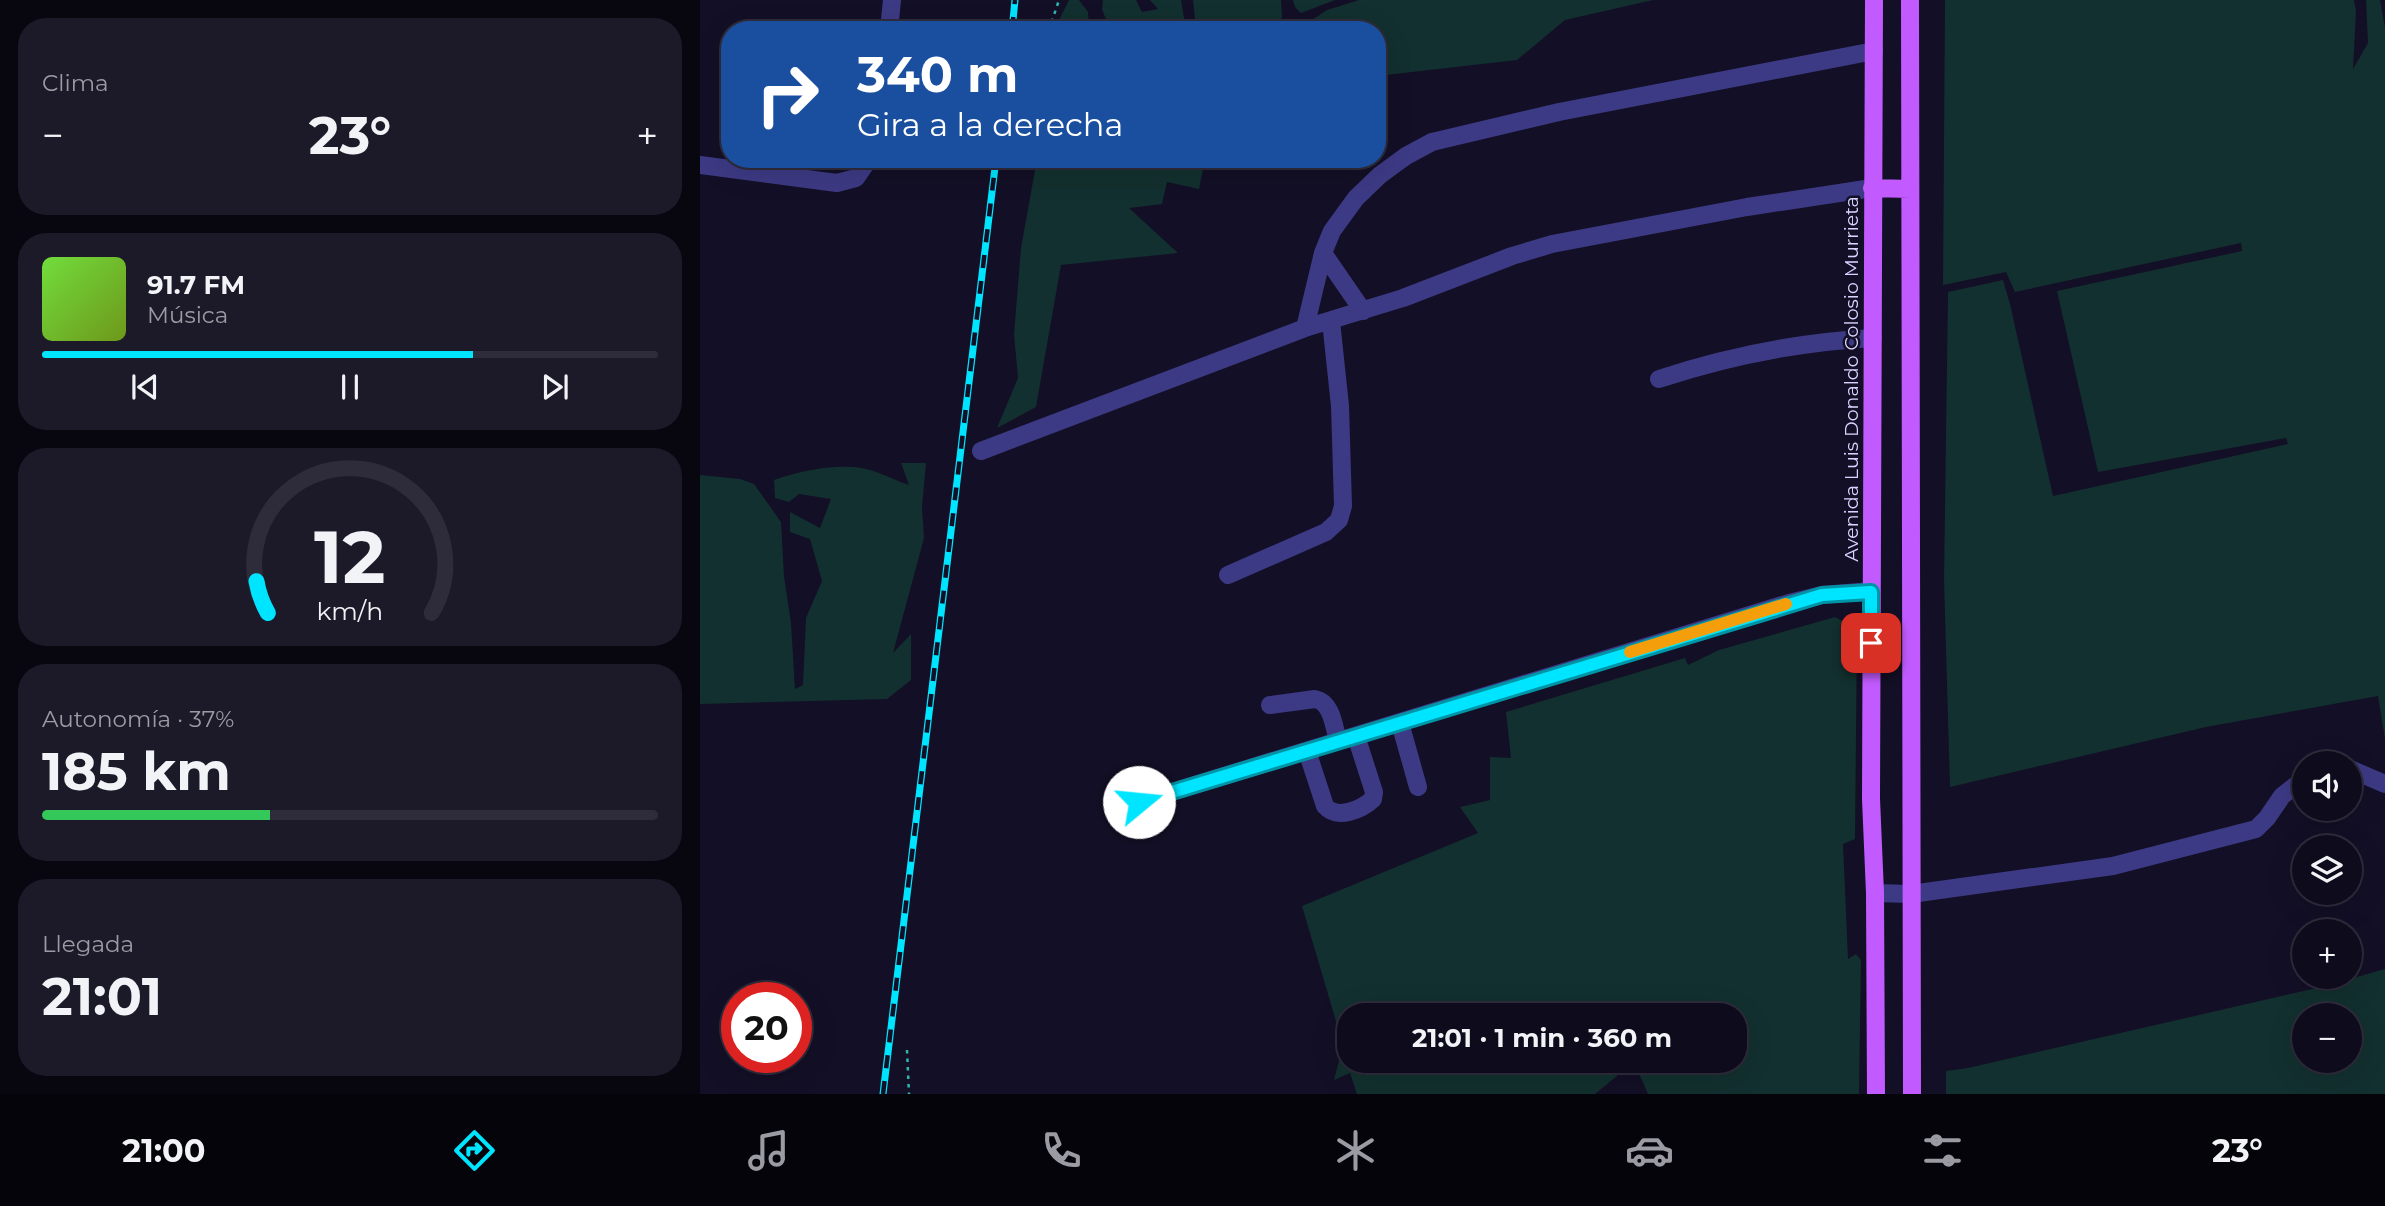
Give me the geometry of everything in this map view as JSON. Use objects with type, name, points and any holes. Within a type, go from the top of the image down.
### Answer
[{"type":"main road","name":"Avenida Luis Donaldo Colosio Murrieta","points":[[1874,0],[1871,799],[1875,893],[1876,1094]]},
{"type":"main road","points":[[1910,0],[1912,1094]]},
{"type":"main road","points":[[1872,188],[1910,189]]},
{"type":"lane","points":[[890,21],[892,0]]},
{"type":"lane","points":[[1305,328],[1332,231],[1356,198],[1380,175],[1406,156],[1432,142],[1559,113],[1874,51]]},
{"type":"lane","points":[[700,165],[721,168]]},
{"type":"lane","points":[[723,168],[837,183],[856,178],[863,168]]},
{"type":"lane","points":[[981,451],[1305,328],[1363,311],[1552,244],[1747,207],[1872,188]]},
{"type":"lane","points":[[1324,253],[1363,311]]},
{"type":"lane","points":[[1228,575],[1326,532],[1339,520],[1343,506],[1340,406],[1331,321]]},
{"type":"lane","points":[[1659,379],[1700,365],[1759,351],[1835,340],[1874,338]]},
{"type":"lane","points":[[1139,802],[1789,603],[1822,595],[1871,592]]},
{"type":"lane","points":[[1270,705],[1321,700],[1327,705],[1338,741]]},
{"type":"lane","points":[[1400,723],[1418,787]]},
{"type":"lane","points":[[1307,751],[1325,806],[1331,812],[1339,814],[1367,805],[1373,799],[1374,792],[1356,736]]},
{"type":"lane","points":[[2362,774],[2385,784]]},
{"type":"lane","points":[[1875,893],[1911,894],[2113,866],[2256,829],[2282,796],[2292,788]]},
{"type":"path","points":[[1052,21],[1059,0]]},
{"type":"path","points":[[907,1050],[909,1094]]},
{"type":"green space","points":[[1069,0],[1079,0],[1088,12],[1088,21],[1058,21]]},
{"type":"green space","points":[[1103,0],[1136,0],[1142,12],[1158,9],[1150,0],[1181,0],[1184,21],[1107,21],[1102,10]]},
{"type":"green space","points":[[1193,0],[1281,0],[1280,21],[1195,21]]},
{"type":"green space","points":[[1293,0],[1335,0],[1301,13]]},
{"type":"green space","points":[[1359,0],[1653,0],[1565,20],[1517,60],[1386,75],[1386,21],[1310,21],[1327,10]]},
{"type":"green space","points":[[1945,0],[2354,0],[2356,11],[2353,69],[2368,43],[2366,0],[2380,0],[2385,28],[2385,739],[2378,696],[2206,727],[1950,787],[1944,580],[1948,292],[2003,280],[2053,496],[2288,444],[2286,438],[2098,472],[2057,291],[2242,251],[2241,243],[2015,292],[2006,272],[1943,285]]},
{"type":"green space","points":[[1035,168],[1203,168],[1199,189],[1167,182],[1162,204],[1129,208],[1178,253],[1061,265],[1036,407],[997,428],[1018,378],[1014,334],[1021,248]]},
{"type":"green space","points":[[901,463],[926,463],[922,507],[924,538],[893,653],[911,634],[911,680],[887,699],[700,704],[700,475],[740,479],[754,484],[781,522],[795,689],[803,685],[806,618],[822,581],[810,539],[790,532],[790,512],[820,528],[831,499],[799,494],[789,502],[775,498],[774,480],[817,469],[851,467],[874,471],[909,485]]},
{"type":"green space","points":[[1835,617],[1857,629],[1855,839],[1843,844],[1848,959],[1856,954],[1861,960],[1859,1094],[1648,1094],[1639,1073],[1747,1073],[1747,1003],[1337,1003],[1337,1025],[1302,906],[1478,833],[1460,807],[1490,800],[1490,757],[1511,758],[1506,712],[1685,658],[1688,665],[1719,650]]},
{"type":"green space","points":[[2385,969],[2385,1094],[1946,1094],[1946,1071],[2312,989],[2362,989],[2362,975]]},
{"type":"green space","points":[[1337,1068],[1337,1073],[1350,1073],[1334,1080]]},
{"type":"green space","points":[[1350,1073],[1621,1073],[1595,1094],[1357,1094]]},
{"type":"railway","points":[[1013,21],[1015,0]]},
{"type":"railway","points":[[883,1094],[995,168]]},
{"type":"slow traffic","points":[[1630,652],[1786,604]]},
{"type":"route","points":[[1139,802],[1822,595],[1871,592],[1871,643]]}]
